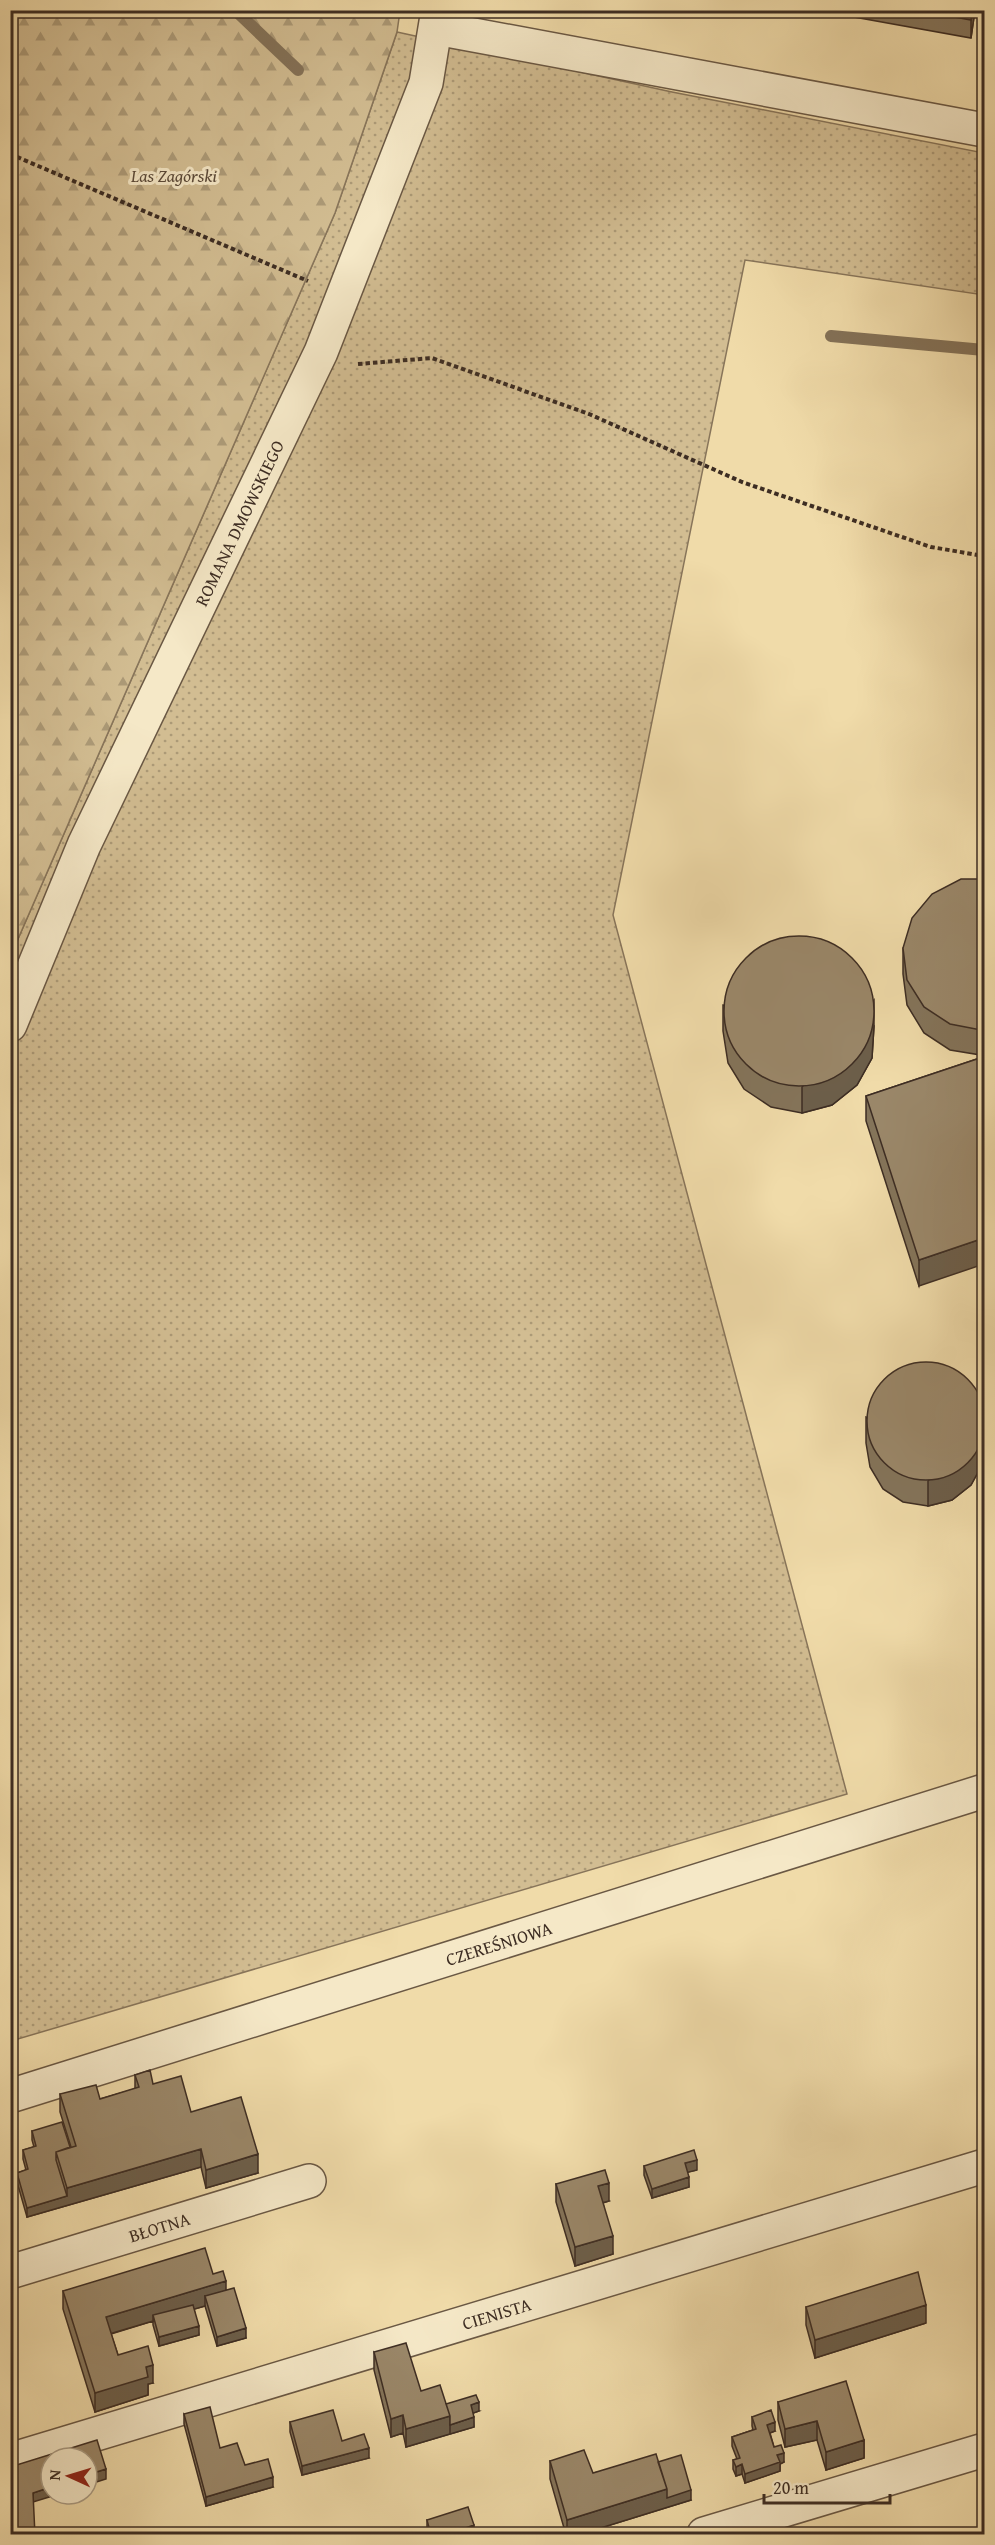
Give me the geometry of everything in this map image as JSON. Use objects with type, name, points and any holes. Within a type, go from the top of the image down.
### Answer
[{"type":"street","points":[[437,19],[984,130]]},
{"type":"street","name":"ROMANA DMOWSKIEGO","points":[[10,1025],[84,845],[321,352],[426,83],[437,19]]},
{"type":"street","name":"CZEREŚNIOWA","points":[[10,2096],[984,1791]]},
{"type":"street","name":"CIENISTA","points":[[10,2460],[984,2166]]},
{"type":"street","name":"BŁOTNA","points":[[10,2271],[309,2181]]},
{"type":"street","points":[[704,2535],[984,2450]]},
{"type":"path","points":[[10,154],[343,296]]},
{"type":"path","points":[[321,352],[349,364],[432,358],[589,414],[742,482],[931,547],[984,556]]},
{"type":"green space","name":"Las Zagórski","points":[[11,10],[400,11],[397,32],[335,213],[11,955]]},
{"type":"green space","points":[[397,32],[672,92],[984,153],[984,295],[745,260],[613,915],[847,1794],[11,2041],[11,955],[335,213]]},
{"type":"building","points":[[918,10],[972,10],[971,20]]},
{"type":"building","points":[[961,879],[984,879],[984,1029],[981,1030],[950,1024],[924,1007],[907,980],[903,948],[912,918],[932,894]]},
{"type":"building","points":[[799,936],[814,937],[828,942],[852,958],[868,982],[873,996],[873,1026],[868,1040],[852,1064],[828,1080],[814,1085],[799,1086],[784,1085],[770,1080],[746,1064],[730,1040],[725,1026],[724,1011],[725,996],[730,982],[746,958],[770,942],[784,937]]},
{"type":"building","points":[[980,1058],[984,1072],[984,1238],[919,1260],[866,1096]]},
{"type":"building","points":[[926,1362],[959,1372],[975,1388],[985,1421],[975,1454],[959,1470],[926,1480],[893,1470],[877,1454],[867,1421],[877,1388],[893,1372]]},
{"type":"building","points":[[150,2070],[153,2084],[181,2076],[191,2112],[241,2097],[258,2154],[206,2170],[201,2149],[67,2188],[56,2152],[76,2146],[60,2094],[96,2085],[100,2099],[139,2087],[135,2075]]},
{"type":"building","points":[[62,2122],[70,2147],[56,2152],[56,2160],[67,2196],[27,2208],[17,2173],[28,2169],[23,2150],[36,2146],[32,2131]]},
{"type":"building","points":[[694,2150],[697,2160],[685,2163],[689,2177],[652,2189],[644,2166]]},
{"type":"building","points":[[605,2170],[609,2183],[598,2186],[613,2236],[575,2247],[556,2184]]},
{"type":"building","points":[[205,2248],[213,2274],[223,2271],[226,2281],[106,2317],[118,2355],[148,2346],[153,2365],[146,2367],[148,2377],[95,2393],[63,2291]]},
{"type":"building","points":[[918,2272],[926,2305],[815,2340],[806,2307]]},
{"type":"building","points":[[234,2288],[246,2328],[217,2337],[205,2296]]},
{"type":"building","points":[[193,2305],[199,2326],[159,2337],[153,2315]]},
{"type":"building","points":[[406,2343],[421,2391],[440,2385],[450,2416],[406,2429],[403,2415],[391,2419],[374,2352]]},
{"type":"building","points":[[14,2350],[16,2358],[10,2360],[10,2351]]},
{"type":"building","points":[[10,2366],[14,2379],[10,2381]]},
{"type":"building","points":[[846,2381],[864,2440],[826,2452],[817,2421],[785,2429],[778,2402]]},
{"type":"building","points":[[476,2395],[479,2402],[471,2405],[474,2417],[450,2425],[446,2404]]},
{"type":"building","points":[[210,2407],[220,2448],[237,2443],[245,2465],[268,2459],[273,2477],[206,2497],[184,2414]]},
{"type":"building","points":[[333,2410],[342,2441],[364,2434],[369,2448],[302,2466],[290,2422]]},
{"type":"building","points":[[771,2410],[775,2422],[767,2425],[774,2447],[781,2445],[784,2453],[777,2455],[780,2462],[745,2474],[742,2464],[736,2467],[733,2460],[740,2458],[732,2437],[756,2429],[752,2417]]},
{"type":"building","points":[[97,2440],[99,2446],[78,2446]]},
{"type":"building","points":[[99,2446],[106,2469],[99,2471]]},
{"type":"building","points":[[584,2450],[593,2473],[656,2454],[667,2489],[567,2520],[550,2461]]},
{"type":"building","points":[[681,2455],[691,2490],[667,2498],[667,2489],[658,2462]]},
{"type":"building","points":[[39,2458],[39,2491],[33,2493],[35,2535],[10,2535],[10,2467]]},
{"type":"building","points":[[468,2507],[474,2525],[457,2531],[458,2535],[431,2535],[427,2520]]},
{"type":"waterway","points":[[235,10],[298,70]]},
{"type":"waterway","points":[[831,336],[984,350]]}]
